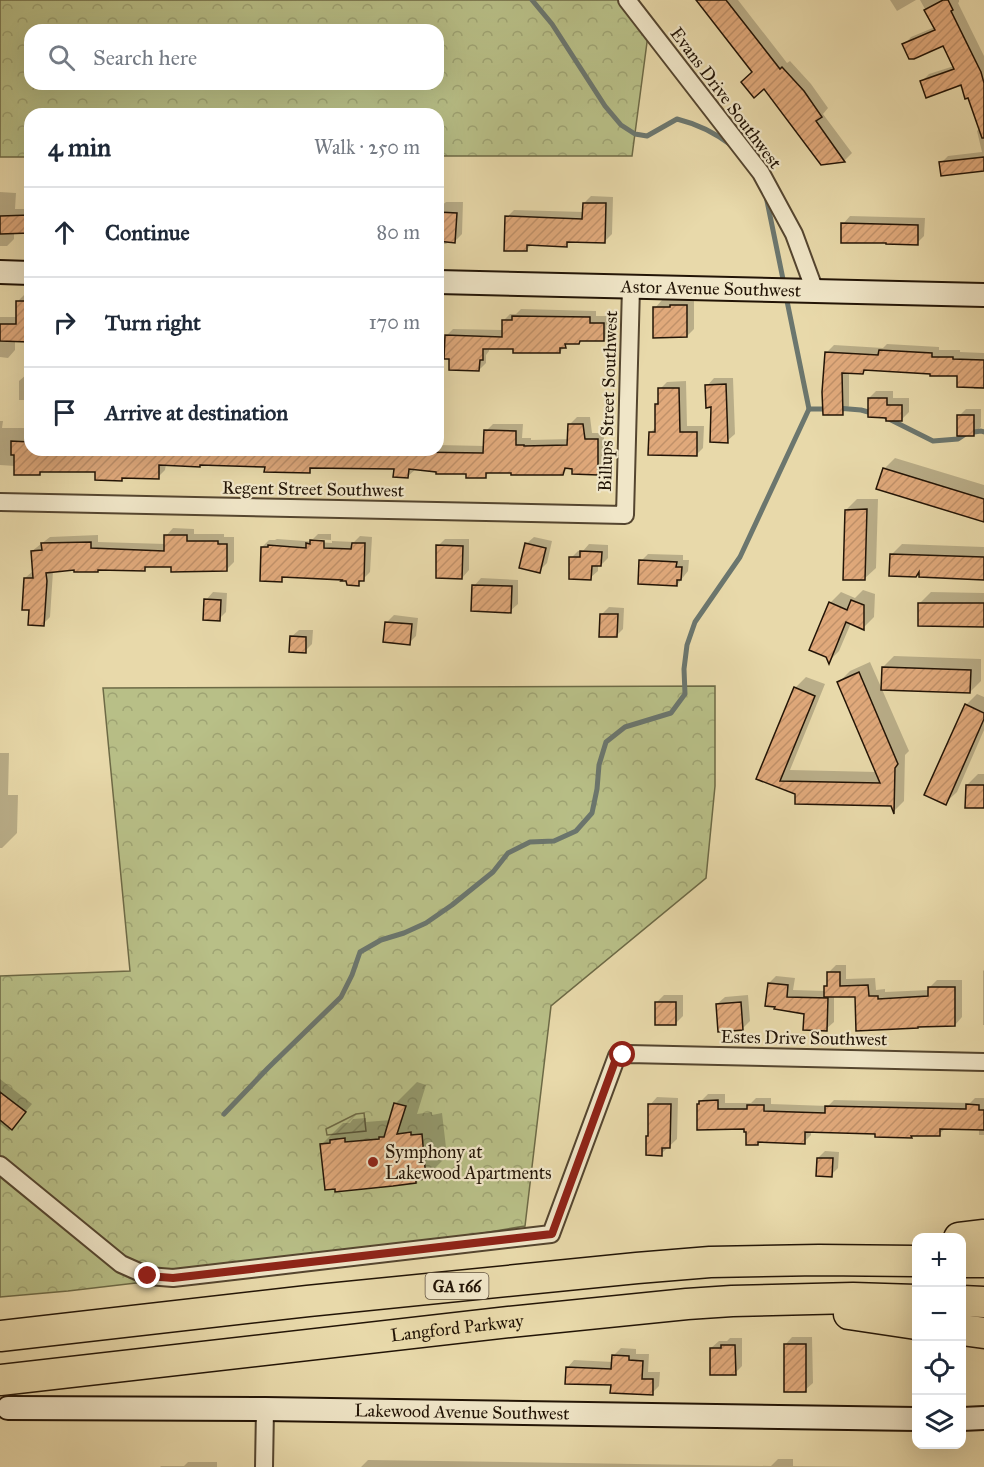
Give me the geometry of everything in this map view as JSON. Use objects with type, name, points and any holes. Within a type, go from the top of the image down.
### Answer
[{"type":"highway","points":[[966,1237],[984,1235]]},
{"type":"highway","points":[[710,1262],[912,1242]]},
{"type":"highway","name":"GA 166","points":[[0,1336],[308,1301],[637,1268],[710,1262],[912,1261]]},
{"type":"highway","points":[[966,1262],[984,1262]]},
{"type":"highway","name":"Langford Parkway","points":[[0,1380],[508,1322],[732,1301],[853,1298],[912,1300]]},
{"type":"highway","points":[[732,1301],[912,1323]]},
{"type":"highway","points":[[966,1301],[984,1302]]},
{"type":"highway","points":[[966,1331],[984,1333]]},
{"type":"street","name":"Evans Drive Southwest","points":[[627,0],[761,173],[794,234],[815,291]]},
{"type":"street","points":[[0,272],[24,273]]},
{"type":"street","name":"Astor Avenue Southwest","points":[[444,282],[984,295]]},
{"type":"street","name":"Billups Street Southwest","points":[[624,515],[631,287]]},
{"type":"street","name":"Regent Street Southwest","points":[[0,502],[624,515]]},
{"type":"street","name":"Estes Drive Southwest","points":[[0,1165],[121,1264],[148,1276],[173,1278],[552,1234],[617,1056],[984,1062]]},
{"type":"street","name":"Lakewood Avenue Southwest","points":[[8,1408],[265,1409],[912,1419]]},
{"type":"street","points":[[264,1467],[265,1409]]},
{"type":"street","points":[[966,1419],[984,1418]]},
{"type":"green space","points":[[0,0],[628,0],[649,27],[632,156],[444,156],[444,108],[24,108],[24,157],[0,157]]},
{"type":"green space","points":[[715,686],[715,786],[706,878],[551,1006],[525,1226],[306,1263],[0,1297],[0,976],[130,971],[103,688]]},
{"type":"green space","points":[[364,1113],[366,1131],[327,1135],[326,1129],[356,1114]]},
{"type":"building","points":[[696,0],[726,0],[780,69],[782,67],[804,91],[822,117],[816,121],[845,162],[821,165],[764,89],[754,98],[741,82],[752,72]]},
{"type":"building","points":[[943,0],[948,0],[953,10],[951,11],[981,72],[984,83],[984,138],[982,138],[968,98],[965,99],[961,85],[926,98],[920,81],[954,69],[943,46],[909,59],[902,44],[935,30],[924,10]]},
{"type":"building","points":[[984,157],[984,171],[941,176],[939,162]]},
{"type":"building","points":[[583,203],[606,203],[605,243],[567,242],[567,247],[527,245],[527,251],[504,251],[505,216],[582,219]]},
{"type":"building","points":[[444,212],[457,213],[455,243],[444,242]]},
{"type":"building","points":[[24,215],[24,233],[0,234],[0,216]]},
{"type":"building","points":[[841,223],[918,225],[918,245],[841,243]]},
{"type":"building","points":[[16,301],[24,301],[24,342],[0,341],[0,324],[16,324]]},
{"type":"building","points":[[670,305],[687,305],[687,337],[653,338],[653,307],[670,307]]},
{"type":"building","points":[[512,316],[590,317],[590,323],[604,323],[604,341],[580,341],[579,344],[565,344],[566,348],[560,348],[560,353],[513,353],[513,349],[483,349],[483,360],[480,360],[479,371],[449,370],[449,359],[444,359],[445,335],[502,337],[502,320],[512,320]]},
{"type":"building","points":[[879,350],[932,353],[932,357],[984,360],[984,388],[957,387],[957,376],[864,370],[863,374],[842,373],[843,415],[823,415],[825,352],[878,355]]},
{"type":"building","points":[[726,384],[728,443],[710,442],[711,407],[706,408],[705,385]]},
{"type":"building","points":[[658,388],[679,388],[680,432],[697,432],[697,456],[648,455],[649,432],[655,432],[655,404],[658,404]]},
{"type":"building","points":[[868,398],[887,398],[887,405],[902,405],[902,421],[886,421],[886,418],[868,417]]},
{"type":"building","points":[[957,415],[974,415],[974,436],[957,436]]},
{"type":"building","points":[[568,424],[583,424],[585,439],[598,439],[598,475],[572,474],[572,469],[565,468],[563,475],[486,473],[486,478],[466,478],[466,474],[436,474],[436,472],[409,469],[408,478],[393,477],[394,469],[310,468],[310,473],[264,472],[265,467],[159,465],[159,479],[122,478],[122,481],[95,480],[95,472],[40,472],[40,475],[14,475],[14,455],[11,455],[11,441],[24,442],[24,456],[444,456],[444,452],[483,453],[484,430],[516,431],[516,445],[567,445]]},
{"type":"building","points":[[883,468],[984,499],[984,522],[876,489]]},
{"type":"building","points":[[867,509],[865,580],[843,580],[845,510]]},
{"type":"building","points":[[164,535],[187,535],[187,541],[218,541],[218,544],[227,544],[227,571],[171,572],[171,567],[145,567],[145,571],[74,572],[74,570],[46,573],[44,626],[28,625],[29,610],[22,610],[24,578],[33,578],[31,551],[42,550],[41,543],[91,542],[91,548],[164,551]]},
{"type":"building","points":[[310,540],[324,541],[324,548],[351,549],[352,543],[365,543],[364,581],[359,581],[359,586],[347,585],[346,581],[342,580],[282,577],[282,582],[260,581],[261,547],[268,547],[268,545],[306,548],[306,543],[310,544]]},
{"type":"building","points":[[525,543],[546,548],[540,573],[519,568]]},
{"type":"building","points":[[436,545],[463,546],[462,579],[436,578]]},
{"type":"building","points":[[580,551],[602,552],[601,566],[592,566],[591,580],[569,579],[569,557],[580,557]]},
{"type":"building","points":[[890,554],[984,557],[984,580],[919,577],[919,572],[916,577],[889,576]]},
{"type":"building","points":[[639,560],[677,562],[676,567],[682,567],[681,580],[677,580],[677,586],[638,584]]},
{"type":"building","points":[[472,585],[512,586],[511,613],[471,611]]},
{"type":"building","points":[[204,599],[221,600],[220,621],[203,620]]},
{"type":"building","points":[[851,600],[864,605],[864,630],[846,622],[829,664],[826,657],[809,650],[829,602],[847,610]]},
{"type":"building","points":[[918,603],[984,603],[984,627],[918,626]]},
{"type":"building","points":[[600,614],[618,614],[617,637],[599,637]]},
{"type":"building","points":[[385,622],[412,624],[410,645],[383,642]]},
{"type":"building","points":[[290,636],[306,637],[306,653],[289,652]]},
{"type":"building","points":[[882,667],[971,670],[970,693],[881,690]]},
{"type":"building","points":[[859,672],[898,764],[895,768],[894,814],[891,806],[795,804],[795,794],[756,779],[794,687],[815,696],[780,781],[880,783],[837,682]]},
{"type":"building","points":[[965,704],[984,713],[984,719],[946,805],[924,795]]},
{"type":"building","points":[[966,785],[984,785],[984,808],[965,808]]},
{"type":"building","points":[[827,972],[840,972],[840,986],[868,985],[869,996],[878,996],[878,999],[928,996],[928,987],[955,987],[955,1026],[856,1031],[855,997],[824,997]]},
{"type":"building","points":[[768,983],[788,985],[787,997],[828,998],[827,1031],[803,1030],[804,1014],[765,1006]]},
{"type":"building","points":[[655,1002],[676,1002],[676,1025],[655,1025]]},
{"type":"building","points":[[741,1002],[743,1030],[718,1032],[716,1004]]},
{"type":"building","points":[[0,1092],[26,1112],[12,1130],[0,1120]]},
{"type":"building","points":[[718,1100],[718,1109],[747,1109],[747,1105],[764,1105],[764,1111],[825,1113],[825,1106],[966,1109],[966,1104],[979,1105],[979,1110],[984,1110],[984,1130],[940,1129],[940,1136],[911,1136],[912,1138],[875,1137],[875,1134],[805,1132],[805,1144],[758,1142],[758,1145],[746,1145],[744,1129],[697,1130],[699,1101]]},
{"type":"building","name":"Symphony at Lakewood Apartments","points":[[394,1103],[406,1106],[397,1134],[411,1132],[411,1135],[422,1134],[426,1179],[416,1180],[416,1183],[393,1186],[335,1192],[335,1189],[325,1190],[320,1144],[345,1138],[345,1142],[384,1137]]},
{"type":"building","points":[[648,1104],[671,1104],[670,1148],[662,1148],[662,1156],[646,1155]]},
{"type":"building","points":[[817,1158],[833,1158],[832,1177],[816,1176]]},
{"type":"building","points":[[784,1344],[806,1344],[806,1392],[784,1392]]},
{"type":"building","points":[[721,1345],[735,1345],[736,1375],[710,1375],[710,1348],[721,1348]]},
{"type":"building","points":[[612,1355],[629,1356],[629,1360],[643,1361],[642,1379],[653,1379],[653,1395],[610,1393],[611,1385],[565,1384],[566,1367],[611,1369]]},
{"type":"waterway","points":[[532,0],[552,24],[605,106],[621,125],[635,134],[647,136],[677,119],[705,129],[731,145]]},
{"type":"waterway","points":[[766,196],[784,284]]},
{"type":"waterway","points":[[224,1114],[341,997],[360,952],[381,940],[426,923],[493,872],[508,853],[530,842],[554,841],[576,831],[592,813],[599,765],[606,742],[625,727],[671,713],[685,694],[684,669],[687,645],[695,622],[740,557],[809,409],[786,296]]},
{"type":"waterway","points":[[837,408],[872,413]]},
{"type":"waterway","points":[[809,409],[828,409]]},
{"type":"waterway","points":[[887,418],[933,441],[958,439],[967,433],[984,432]]},
{"type":"place","name":"Symphony at Lakewood Apartments","points":[[373,1162]]},
{"type":"route","points":[[148,1276],[173,1278],[552,1234],[617,1056],[623,1055]]}]
